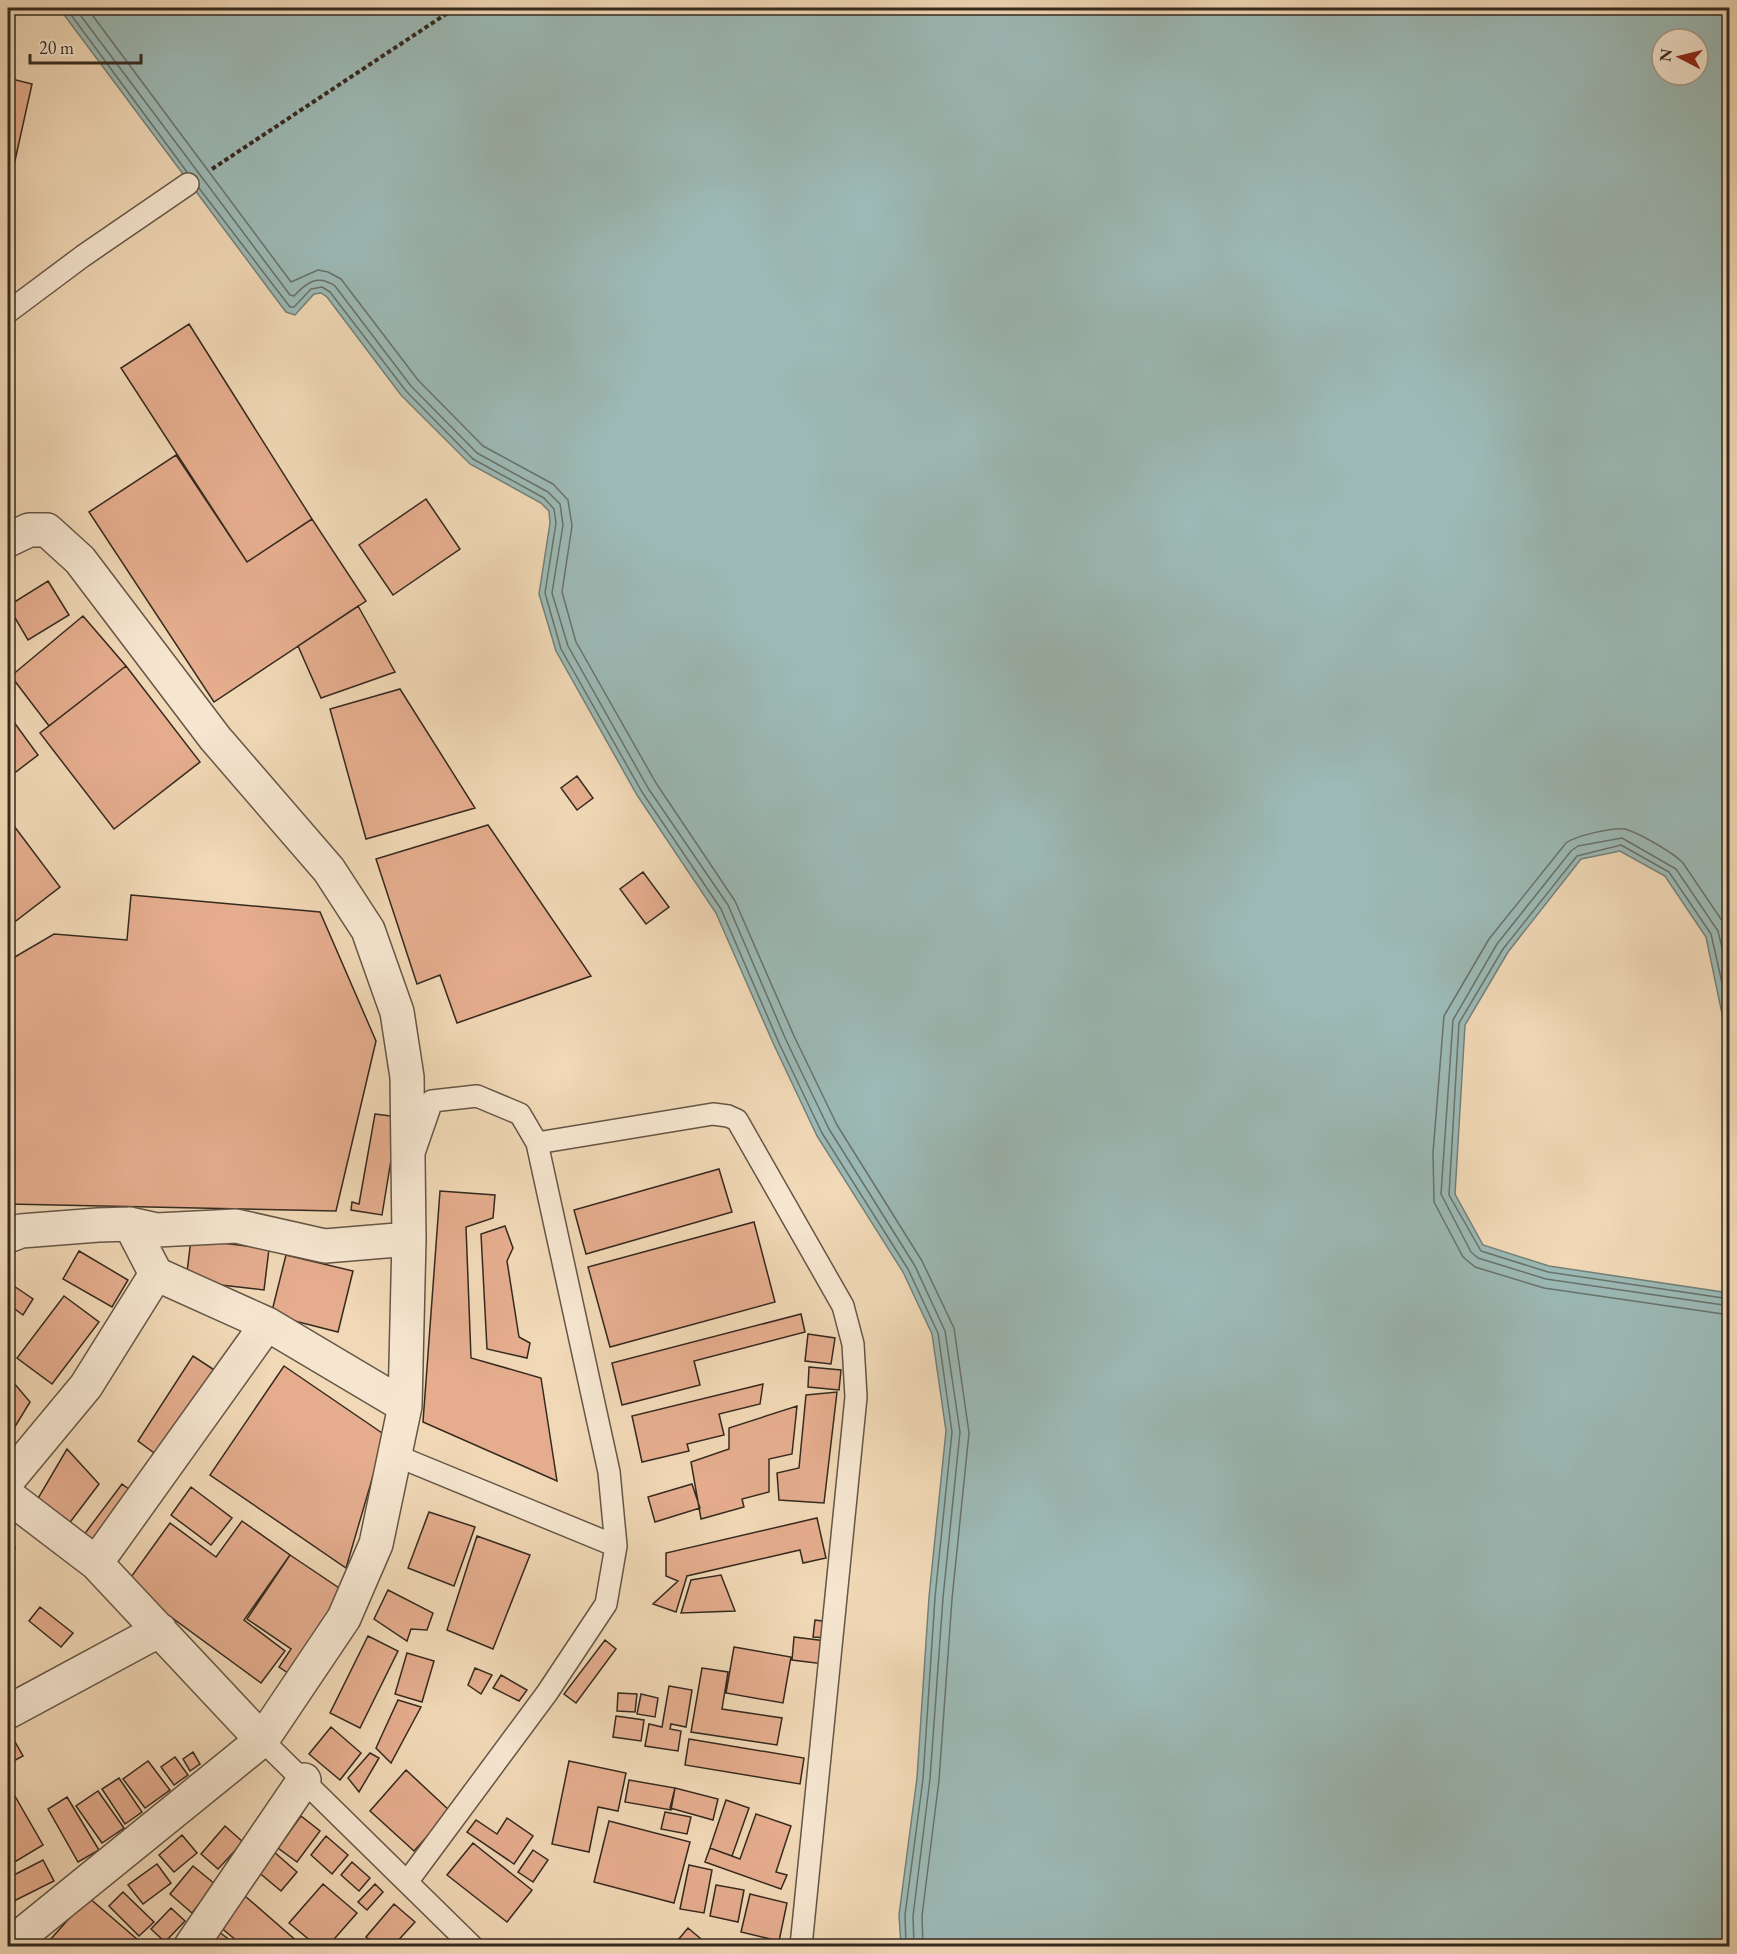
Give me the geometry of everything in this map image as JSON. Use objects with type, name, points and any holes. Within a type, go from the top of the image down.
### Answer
[{"type":"street","points":[[8,540],[29,530],[47,531],[60,539],[80,560],[215,738],[328,870],[368,930],[397,1012],[407,1077],[409,1239],[405,1406],[397,1456],[376,1544],[344,1618],[262,1740],[8,1946]]},
{"type":"street","points":[[8,1236],[21,1232],[130,1224],[157,1230],[236,1226],[325,1246],[409,1239]]},
{"type":"street","points":[[130,1224],[156,1274],[267,1324],[405,1406]]},
{"type":"street","points":[[8,1480],[86,1386],[156,1274]]},
{"type":"street","points":[[96,1563],[267,1324]]},
{"type":"street","points":[[8,1496],[96,1563],[262,1740]]},
{"type":"street","points":[[8,1712],[160,1630]]},
{"type":"street","points":[[190,1947],[304,1780]]},
{"type":"lane","points":[[8,312],[188,184]]},
{"type":"lane","points":[[407,1882],[547,1693],[606,1604],[616,1546],[609,1472],[537,1143],[520,1114],[477,1096],[432,1101],[408,1171]]},
{"type":"lane","points":[[537,1143],[713,1114],[737,1120],[843,1306],[853,1344],[856,1397],[801,1947]]},
{"type":"lane","points":[[397,1456],[616,1546]]},
{"type":"lane","points":[[262,1740],[472,1947]]},
{"type":"path","points":[[188,184],[449,12]]},
{"type":"water","points":[[59,8],[1729,8],[1729,1047],[1706,937],[1665,876],[1620,851],[1581,859],[1508,952],[1465,1025],[1455,1194],[1483,1245],[1549,1266],[1729,1293],[1729,1946],[901,1946],[899,1915],[917,1778],[929,1597],[946,1431],[932,1334],[903,1272],[817,1136],[716,913],[637,795],[556,651],[539,594],[550,523],[549,511],[541,503],[470,464],[401,395],[327,297],[321,293],[314,294],[295,315],[286,312]]},
{"type":"building","points":[[8,78],[32,84],[8,192]]},
{"type":"building","points":[[189,324],[312,519],[247,562],[121,368]]},
{"type":"building","points":[[176,455],[247,562],[312,519],[366,601],[214,702],[89,512]]},
{"type":"building","points":[[426,499],[460,549],[393,595],[359,545]]},
{"type":"building","points":[[48,581],[69,615],[28,640],[8,606]]},
{"type":"building","points":[[358,606],[395,672],[321,698],[298,646]]},
{"type":"building","points":[[83,616],[126,666],[49,726],[11,676]]},
{"type":"building","points":[[126,666],[200,762],[114,829],[40,733]]},
{"type":"building","points":[[400,689],[475,808],[366,839],[330,709]]},
{"type":"building","points":[[8,714],[38,755],[8,778]]},
{"type":"building","points":[[577,776],[593,798],[577,810],[561,788]]},
{"type":"building","points":[[8,818],[60,887],[8,927]]},
{"type":"building","points":[[488,825],[591,976],[457,1023],[440,975],[417,984],[376,859]]},
{"type":"building","points":[[643,872],[669,907],[646,924],[620,889]]},
{"type":"building","points":[[131,895],[320,912],[376,1041],[336,1211],[8,1204],[8,961],[54,934],[127,940]]},
{"type":"building","points":[[375,1114],[398,1117],[382,1215],[351,1210],[352,1202],[359,1204]]},
{"type":"building","points":[[719,1169],[732,1212],[586,1254],[574,1210]]},
{"type":"building","points":[[440,1191],[495,1195],[493,1218],[466,1227],[471,1358],[541,1378],[557,1481],[423,1422]]},
{"type":"building","points":[[754,1222],[775,1302],[610,1347],[588,1267]]},
{"type":"building","points":[[505,1226],[513,1248],[507,1261],[519,1337],[530,1343],[527,1358],[487,1349],[481,1234]]},
{"type":"building","points":[[191,1239],[269,1249],[264,1290],[186,1281]]},
{"type":"building","points":[[79,1251],[128,1280],[112,1307],[63,1279]]},
{"type":"building","points":[[286,1255],[353,1271],[338,1332],[271,1315]]},
{"type":"building","points":[[8,1282],[33,1299],[23,1315],[8,1304]]},
{"type":"building","points":[[64,1296],[99,1322],[52,1384],[17,1358]]},
{"type":"building","points":[[801,1314],[805,1332],[694,1361],[700,1385],[622,1405],[612,1363]]},
{"type":"building","points":[[808,1334],[835,1338],[831,1364],[805,1361]]},
{"type":"building","points":[[193,1356],[225,1377],[165,1461],[138,1441]]},
{"type":"building","points":[[284,1366],[385,1435],[346,1568],[210,1475]]},
{"type":"building","points":[[809,1367],[841,1370],[839,1390],[808,1387]]},
{"type":"building","points":[[8,1376],[30,1402],[8,1438]]},
{"type":"building","points":[[763,1384],[760,1404],[719,1414],[724,1435],[687,1444],[689,1451],[642,1462],[632,1416]]},
{"type":"building","points":[[837,1392],[824,1503],[779,1500],[777,1473],[799,1468],[806,1395]]},
{"type":"building","points":[[797,1406],[792,1454],[769,1459],[769,1492],[742,1499],[744,1507],[701,1519],[691,1462],[729,1449],[729,1428]]},
{"type":"building","points":[[67,1449],[99,1484],[68,1525],[37,1500]]},
{"type":"building","points":[[122,1484],[138,1496],[98,1548],[83,1536]]},
{"type":"building","points":[[692,1484],[700,1508],[655,1522],[648,1497]]},
{"type":"building","points":[[191,1487],[232,1518],[211,1545],[171,1515]]},
{"type":"building","points":[[429,1512],[475,1527],[454,1586],[408,1568]]},
{"type":"building","points":[[817,1518],[826,1558],[803,1563],[800,1550],[687,1576],[676,1612],[653,1604],[678,1581],[666,1576],[666,1553]]},
{"type":"building","points":[[242,1521],[290,1555],[244,1620],[285,1651],[261,1683],[126,1584],[170,1523],[216,1557]]},
{"type":"building","points":[[8,1529],[15,1549],[8,1560]]},
{"type":"building","points":[[477,1536],[530,1555],[493,1649],[447,1630]]},
{"type":"building","points":[[290,1555],[345,1592],[291,1675],[279,1667],[291,1649],[247,1619]]},
{"type":"building","points":[[721,1575],[735,1611],[681,1613],[691,1580]]},
{"type":"building","points":[[388,1590],[433,1613],[427,1630],[411,1629],[407,1641],[374,1619]]},
{"type":"building","points":[[40,1607],[73,1633],[61,1647],[29,1621]]},
{"type":"building","points":[[815,1620],[829,1622],[828,1638],[813,1637]]},
{"type":"building","points":[[368,1636],[398,1651],[360,1728],[330,1713]]},
{"type":"building","points":[[794,1637],[826,1641],[824,1664],[792,1660]]},
{"type":"building","points":[[605,1640],[616,1649],[576,1703],[564,1694]]},
{"type":"building","points":[[734,1647],[791,1657],[783,1703],[726,1693]]},
{"type":"building","points":[[407,1653],[434,1661],[422,1702],[395,1694]]},
{"type":"building","points":[[475,1668],[492,1675],[481,1694],[468,1685]]},
{"type":"building","points":[[702,1668],[728,1672],[722,1709],[782,1718],[777,1745],[691,1732]]},
{"type":"building","points":[[501,1675],[527,1690],[519,1701],[493,1688]]},
{"type":"building","points":[[669,1686],[692,1690],[686,1727],[671,1724],[670,1729],[681,1731],[678,1751],[645,1746],[649,1724],[662,1727]]},
{"type":"building","points":[[618,1693],[637,1694],[635,1712],[617,1711]]},
{"type":"building","points":[[641,1694],[658,1698],[655,1717],[637,1714]]},
{"type":"building","points":[[398,1700],[421,1707],[391,1763],[376,1748]]},
{"type":"building","points":[[616,1716],[644,1720],[641,1741],[613,1737]]},
{"type":"building","points":[[331,1727],[361,1753],[340,1780],[309,1754]]},
{"type":"building","points":[[10,1733],[23,1756],[8,1764],[8,1734]]},
{"type":"building","points":[[689,1739],[804,1758],[800,1784],[685,1765]]},
{"type":"building","points":[[193,1752],[200,1764],[190,1771],[183,1759]]},
{"type":"building","points":[[370,1753],[379,1758],[359,1792],[348,1778]]},
{"type":"building","points":[[175,1757],[188,1775],[174,1785],[161,1767]]},
{"type":"building","points":[[148,1761],[170,1790],[145,1808],[123,1779]]},
{"type":"building","points":[[569,1761],[626,1773],[618,1811],[598,1807],[589,1852],[552,1844]]},
{"type":"building","points":[[406,1770],[450,1811],[414,1851],[370,1811]]},
{"type":"building","points":[[119,1778],[142,1812],[125,1824],[102,1789]]},
{"type":"building","points":[[629,1780],[675,1788],[671,1810],[625,1802]]},
{"type":"building","points":[[675,1788],[718,1799],[713,1820],[670,1808]]},
{"type":"building","points":[[12,1791],[43,1845],[8,1866],[8,1794]]},
{"type":"building","points":[[98,1791],[124,1828],[102,1843],[76,1806]]},
{"type":"building","points":[[67,1797],[99,1850],[78,1862],[48,1809]]},
{"type":"building","points":[[726,1800],[749,1808],[732,1856],[710,1848]]},
{"type":"building","points":[[665,1812],[691,1817],[687,1834],[661,1829]]},
{"type":"building","points":[[756,1814],[791,1826],[776,1872],[787,1875],[781,1889],[705,1862],[710,1848],[740,1859]]},
{"type":"building","points":[[301,1816],[320,1831],[297,1862],[278,1848]]},
{"type":"building","points":[[507,1818],[533,1836],[514,1864],[467,1832],[476,1820],[497,1834]]},
{"type":"building","points":[[609,1821],[690,1842],[674,1903],[594,1882]]},
{"type":"building","points":[[225,1826],[243,1842],[218,1869],[201,1854]]},
{"type":"building","points":[[182,1835],[197,1853],[174,1872],[159,1855]]},
{"type":"building","points":[[326,1836],[348,1855],[332,1874],[311,1855]]},
{"type":"building","points":[[473,1843],[532,1890],[507,1922],[447,1875]]},
{"type":"building","points":[[533,1850],[548,1860],[533,1882],[518,1872]]},
{"type":"building","points":[[273,1851],[297,1872],[281,1891],[257,1871]]},
{"type":"building","points":[[43,1860],[54,1881],[8,1904],[8,1878]]},
{"type":"building","points":[[352,1862],[370,1878],[359,1891],[341,1875]]},
{"type":"building","points":[[157,1864],[171,1883],[143,1904],[128,1885]]},
{"type":"building","points":[[689,1865],[712,1870],[704,1913],[680,1909]]},
{"type":"building","points":[[193,1866],[215,1884],[192,1913],[170,1894]]},
{"type":"building","points":[[323,1884],[357,1913],[328,1946],[317,1946],[289,1923]]},
{"type":"building","points":[[375,1884],[383,1892],[367,1910],[358,1902]]},
{"type":"building","points":[[716,1885],[744,1890],[738,1922],[710,1916]]},
{"type":"building","points":[[123,1892],[154,1922],[139,1936],[109,1906]]},
{"type":"building","points":[[750,1894],[787,1903],[779,1941],[741,1932]]},
{"type":"building","points":[[245,1896],[299,1943],[296,1946],[243,1946],[219,1926]]},
{"type":"building","points":[[88,1897],[145,1946],[57,1946],[50,1940]]},
{"type":"building","points":[[394,1904],[415,1922],[393,1946],[378,1946],[366,1937]]},
{"type":"building","points":[[171,1908],[185,1921],[165,1942],[151,1929]]},
{"type":"building","points":[[688,1928],[707,1944],[705,1946],[685,1946],[678,1940]]},
{"type":"building","points":[[219,1932],[238,1946],[209,1946]]}]
